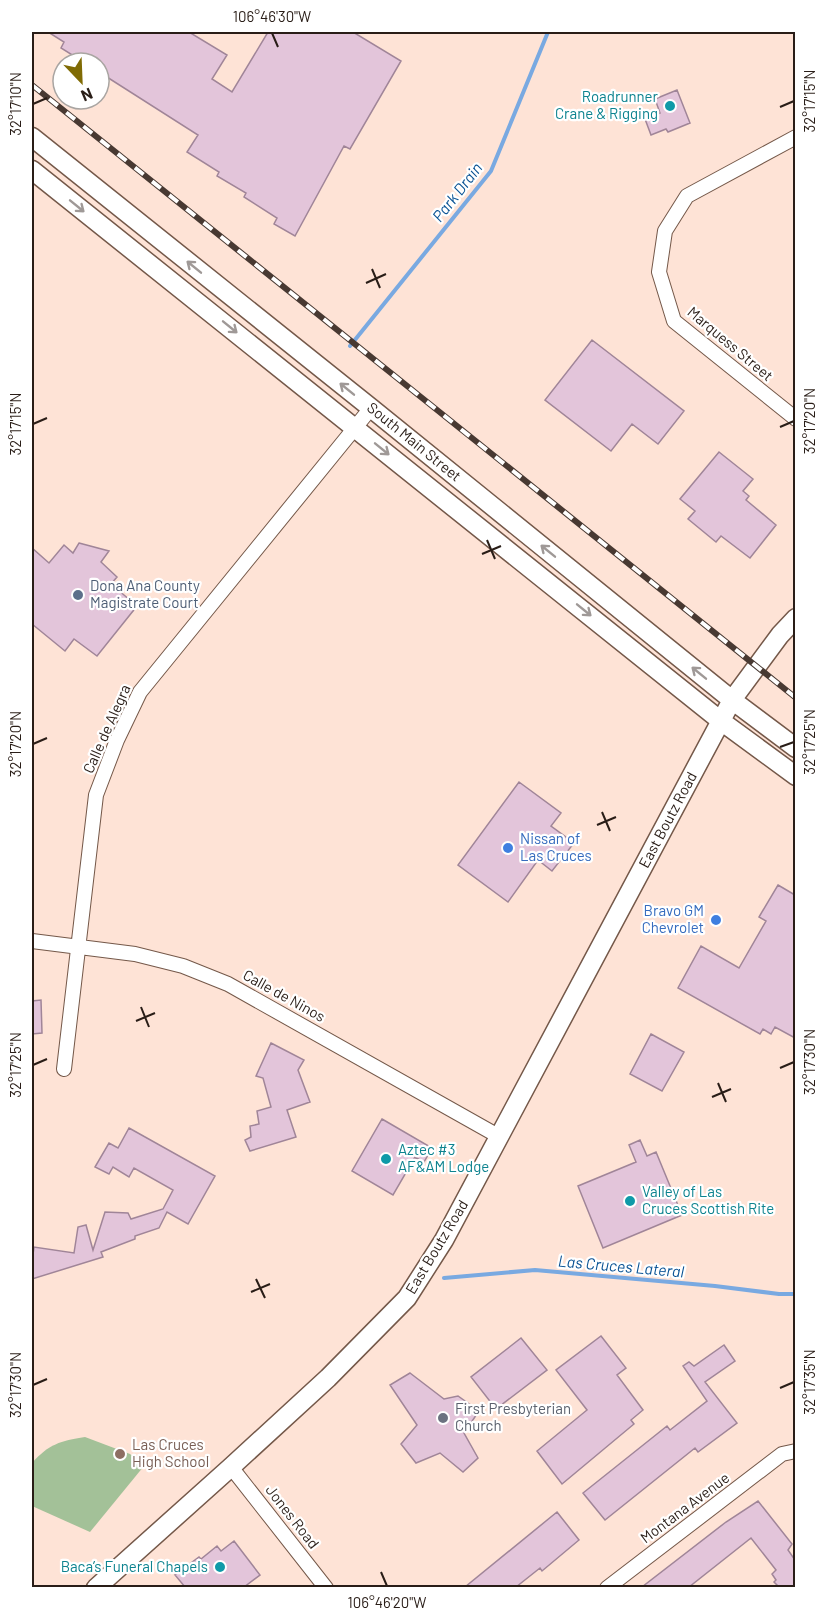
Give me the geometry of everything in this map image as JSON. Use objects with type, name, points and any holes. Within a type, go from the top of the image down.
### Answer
[{"type":"main road","name":"South Main Street","points":[[32,137],[732,700],[795,748]]},
{"type":"main road","name":"South Main Street","points":[[32,170],[721,721],[795,776]]},
{"type":"main road","name":"East Boutz Road","points":[[96,1587],[328,1378],[407,1298],[444,1240],[500,1137],[732,700],[795,618]]},
{"type":"street","name":"Marquess Street","points":[[795,137],[687,196],[665,231],[659,272],[674,321],[795,419]]},
{"type":"street","name":"Calle de Alegra","points":[[64,1069],[96,795],[117,740],[140,692],[371,408]]},
{"type":"street","name":"Calle de Ninos","points":[[32,941],[135,954],[183,966],[228,984],[500,1137]]},
{"type":"street","name":"Montana Avenue","points":[[608,1587],[789,1452]]},
{"type":"street","name":"Jones Road","points":[[231,1467],[326,1587]]},
{"type":"green space","points":[[85,1437],[130,1454],[144,1466],[90,1532],[32,1506],[32,1463],[44,1451],[56,1444]]},
{"type":"building","points":[[48,32],[189,32],[227,55],[212,79],[232,92],[268,32],[353,32],[401,61],[350,149],[344,146],[295,236],[274,224],[277,218],[244,197],[246,193],[217,176],[219,172],[187,152],[198,135],[111,80],[111,51],[66,51],[61,48],[64,42]]},
{"type":"building","name":"Roadrunner Crane & Rigging","points":[[677,90],[690,123],[668,132],[666,129],[651,135],[645,119],[660,113],[655,99]]},
{"type":"building","points":[[592,340],[684,411],[658,444],[632,424],[611,451],[545,400]]},
{"type":"building","points":[[719,452],[753,479],[743,491],[749,496],[746,500],[776,525],[750,558],[721,536],[716,542],[688,519],[695,511],[680,499]]},
{"type":"building","name":"Dona Ana County Magistrate Court","points":[[79,543],[109,551],[101,562],[117,577],[111,584],[137,606],[97,656],[74,639],[65,651],[32,624],[32,548],[49,563],[64,545],[73,553]]},
{"type":"building","name":"Nissan of Las Cruces","points":[[519,782],[561,813],[551,826],[574,843],[552,871],[538,860],[508,902],[458,865]]},
{"type":"building","points":[[778,885],[795,895],[795,1038],[775,1027],[771,1034],[763,1029],[760,1034],[678,988],[701,946],[739,968],[766,921],[759,917]]},
{"type":"building","points":[[41,1000],[42,1033],[32,1034],[32,1001]]},
{"type":"building","points":[[651,1034],[684,1052],[662,1091],[630,1074]]},
{"type":"building","points":[[271,1043],[304,1060],[298,1070],[310,1102],[287,1110],[296,1137],[250,1151],[245,1140],[251,1137],[250,1126],[259,1124],[257,1111],[271,1107],[263,1078],[256,1076]]},
{"type":"building","name":"Aztec #3 AF&AM Lodge","points":[[382,1119],[432,1148],[424,1162],[415,1157],[393,1195],[352,1171]]},
{"type":"building","points":[[129,1128],[215,1176],[188,1224],[167,1212],[159,1228],[101,1252],[103,1257],[32,1279],[34,1247],[74,1253],[78,1227],[86,1225],[93,1250],[105,1212],[128,1213],[131,1219],[163,1209],[173,1190],[134,1168],[129,1177],[113,1167],[109,1174],[95,1167],[109,1143],[118,1148]]},
{"type":"building","name":"Valley of Las Cruces Scottish Rite","points":[[640,1140],[647,1156],[656,1152],[682,1215],[603,1248],[578,1186],[636,1162],[629,1145]]},
{"type":"building","points":[[601,1336],[626,1368],[617,1375],[643,1410],[631,1420],[634,1424],[562,1484],[537,1451],[587,1410],[556,1370]]},
{"type":"building","points":[[521,1338],[547,1370],[496,1409],[471,1377]]},
{"type":"building","points":[[724,1345],[735,1361],[705,1382],[737,1423],[698,1452],[695,1448],[605,1520],[583,1493],[667,1426],[670,1430],[707,1401],[683,1366],[689,1362],[694,1366]]},
{"type":"building","name":"First Presbyterian Church","points":[[410,1373],[444,1399],[458,1396],[479,1411],[464,1433],[478,1458],[463,1472],[440,1453],[416,1463],[401,1444],[417,1425],[390,1385]]},
{"type":"building","points":[[758,1501],[792,1544],[788,1550],[795,1560],[795,1587],[779,1587],[774,1582],[776,1580],[772,1574],[776,1570],[751,1538],[689,1587],[642,1587],[726,1522]]},
{"type":"building","points":[[557,1512],[579,1540],[542,1571],[540,1568],[516,1587],[465,1587]]},
{"type":"building","name":"Baca’s Funeral Chapels","points":[[234,1541],[260,1575],[244,1587],[185,1587],[175,1575],[217,1546],[221,1551]]},
{"type":"waterway","name":"Park Drain","points":[[350,346],[491,171],[548,32]]},
{"type":"waterway","name":"Las Cruces Lateral","points":[[444,1278],[535,1270],[796,1294]]},
{"type":"railway","points":[[32,85],[796,698]]},
{"type":"place","name":"Roadrunner Crane & Rigging","points":[[670,106]]},
{"type":"place","name":"Dona Ana County Magistrate Court","points":[[78,595]]},
{"type":"place","name":"Nissan of Las Cruces","points":[[508,848]]},
{"type":"place","name":"Bravo GM Chevrolet","points":[[716,920]]},
{"type":"place","name":"Aztec #3 AF&AM Lodge","points":[[386,1159]]},
{"type":"place","name":"Valley of Las Cruces Scottish Rite","points":[[630,1201]]},
{"type":"place","name":"First Presbyterian Church","points":[[443,1418]]},
{"type":"place","name":"Las Cruces High School","points":[[120,1454]]},
{"type":"place","name":"Baca’s Funeral Chapels","points":[[220,1567]]}]
